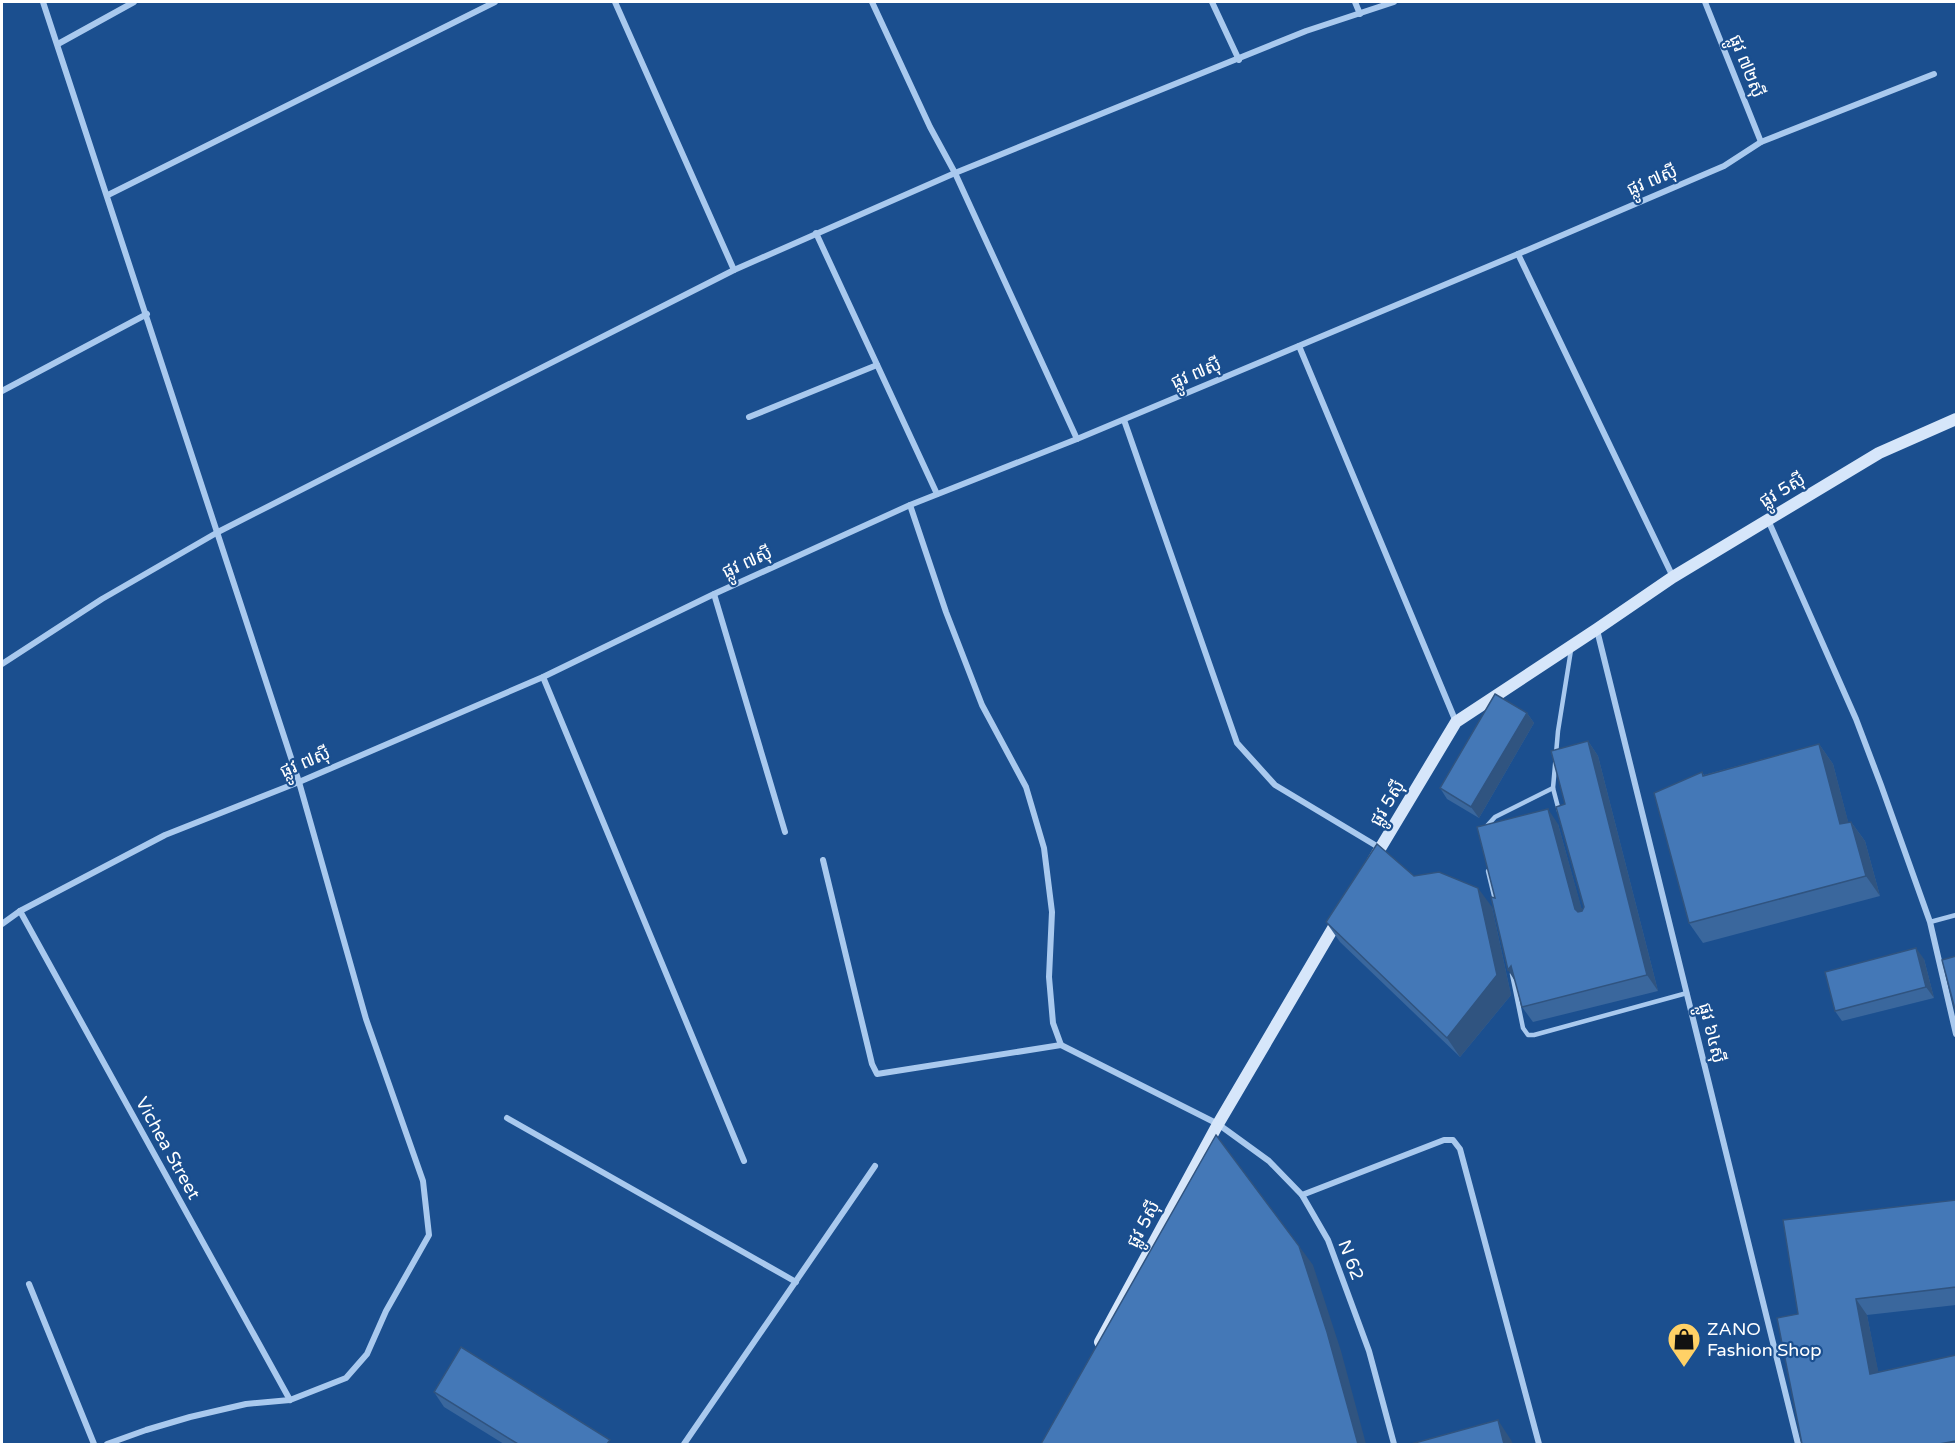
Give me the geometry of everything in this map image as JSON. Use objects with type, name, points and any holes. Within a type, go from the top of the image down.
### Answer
[{"type":"street","points":[[43,2],[299,782],[366,1019],[423,1181],[429,1235],[386,1311],[368,1354],[346,1378],[290,1400],[246,1404],[190,1417],[107,1444]]},
{"type":"street","points":[[58,44],[134,2]]},
{"type":"street","points":[[108,195],[495,2]]},
{"type":"street","points":[[615,2],[734,270]]},
{"type":"street","points":[[872,2],[930,127],[955,173],[1077,439]]},
{"type":"street","points":[[1212,2],[1239,60]]},
{"type":"street","points":[[1355,2],[1360,14]]},
{"type":"street","points":[[2,664],[102,599],[218,532],[734,270],[955,173],[1306,31],[1394,2]]},
{"type":"street","name":"ផ្លូវ ៧២ស៊ី","points":[[1706,2],[1761,142]]},
{"type":"street","name":"ផ្លូវ ៧ស៊ី","points":[[2,924],[20,910],[165,835],[299,782],[543,677],[714,594],[910,505],[1124,420],[1518,254],[1724,166],[1761,142],[1934,75]]},
{"type":"street","points":[[816,233],[937,494]]},
{"type":"street","points":[[1518,254],[1673,577]]},
{"type":"street","points":[[2,391],[147,314]]},
{"type":"street","points":[[1299,346],[1456,722]]},
{"type":"street","points":[[749,417],[877,365]]},
{"type":"street","name":"ផ្លូវ 5ស៊ី","points":[[1368,869],[1456,722],[1673,577],[1879,453],[1956,419]]},
{"type":"street","points":[[1124,420],[1237,743],[1275,785],[1380,849]]},
{"type":"street","points":[[823,860],[872,1064],[877,1074],[1061,1045],[1053,1023],[1049,977],[1052,912],[1044,848],[1026,787],[982,705],[950,622],[910,505]]},
{"type":"street","points":[[1768,520],[1856,719],[1930,922],[1956,1034]]},
{"type":"street","points":[[714,594],[785,832]]},
{"type":"street","name":"ផ្លូវ ៦៤ស៊ី","points":[[1597,629],[1798,1444]]},
{"type":"street","points":[[543,677],[744,1161]]},
{"type":"street","name":"Vichea Street","points":[[20,910],[290,1400]]},
{"type":"street","name":"ផ្លូវ 5ស៊ី","points":[[1093,1354],[1218,1124],[1344,910]]},
{"type":"street","name":"N 62","points":[[1061,1045],[1218,1124],[1269,1161],[1302,1195],[1328,1240],[1369,1351],[1394,1444]]},
{"type":"street","points":[[507,1118],[796,1282]]},
{"type":"street","points":[[1302,1195],[1444,1140],[1453,1140],[1460,1149],[1539,1444]]},
{"type":"street","points":[[684,1444],[875,1166]]},
{"type":"street","points":[[29,1284],[94,1444]]},
{"type":"lane","points":[[1562,822],[1553,789],[1558,730],[1571,646]]},
{"type":"lane","points":[[1484,838],[1485,828],[1495,817],[1553,789]]},
{"type":"lane","points":[[1488,870],[1499,915]]},
{"type":"lane","points":[[1930,922],[1956,915]]},
{"type":"lane","points":[[1512,971],[1523,1028],[1528,1035],[1687,993]]},
{"type":"building","points":[[1495,694],[1527,713],[1471,807],[1440,788]]},
{"type":"building","points":[[1588,741],[1647,975],[1522,1007],[1511,966],[1508,970],[1491,897],[1495,898],[1477,827],[1548,809],[1575,909],[1578,912],[1582,911],[1584,907],[1556,807],[1565,804],[1551,751]]},
{"type":"building","points":[[1819,744],[1840,824],[1851,822],[1866,876],[1689,923],[1654,793],[1702,772],[1703,776]]},
{"type":"building","points":[[1377,844],[1414,876],[1439,872],[1478,888],[1497,975],[1447,1038],[1326,922]]},
{"type":"building","points":[[1916,948],[1926,987],[1835,1011],[1825,972]]},
{"type":"building","points":[[1956,956],[1956,1013],[1942,960]]},
{"type":"building","points":[[1216,1135],[1299,1246],[1327,1332],[1358,1444],[1041,1444]]},
{"type":"building","points":[[1956,1200],[1956,1287],[1856,1299],[1870,1374],[1956,1355],[1956,1441],[1939,1444],[1802,1444],[1777,1318],[1798,1314],[1783,1220]]},
{"type":"building","points":[[461,1347],[610,1440],[607,1444],[518,1444],[434,1392]]},
{"type":"building","points":[[1498,1420],[1504,1444],[1411,1444]]},
{"type":"place","name":"ZANO Fashion Shop","points":[[1684,1368]]}]
